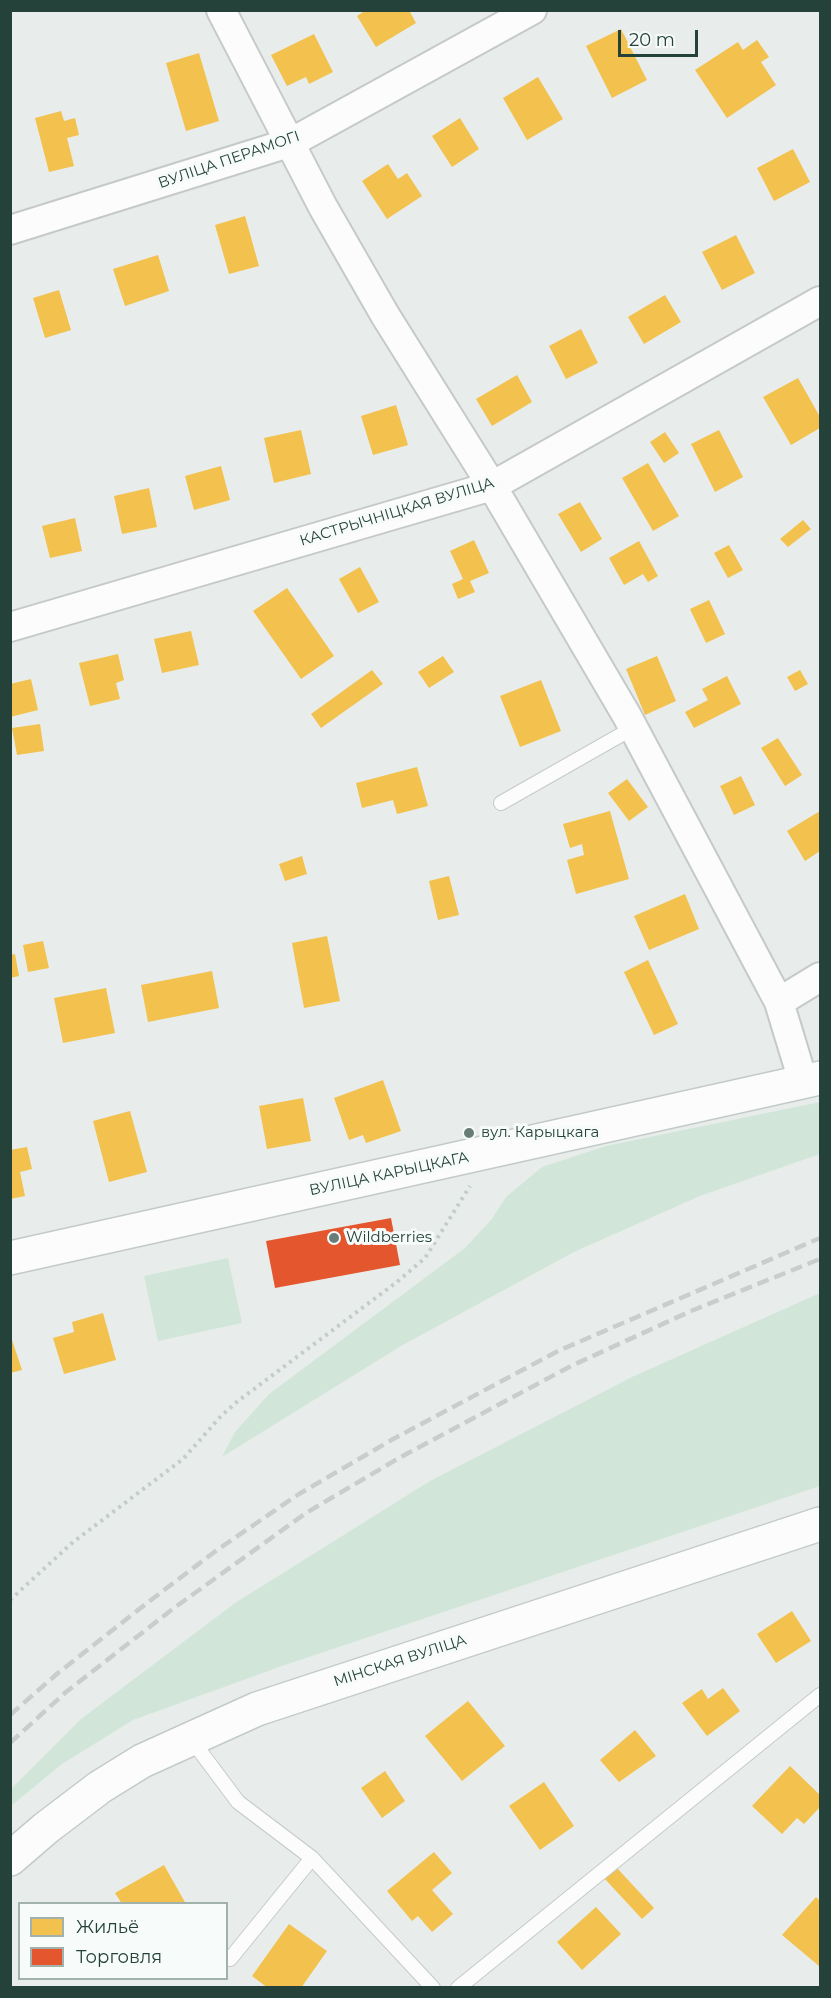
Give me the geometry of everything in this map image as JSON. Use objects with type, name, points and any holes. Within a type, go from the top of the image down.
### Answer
[{"type":"street","name":"ВУЛІЦА КАРЫЦКАГА","points":[[10,1258],[812,1079],[779,1002],[633,728],[492,486],[379,305],[323,207],[292,142],[221,10]]},
{"type":"street","name":"ВУЛІЦА ПЕРАМОГІ","points":[[10,230],[292,142],[532,10]]},
{"type":"street","name":"КАСТРЫЧНІЦКАЯ ВУЛІЦА","points":[[10,627],[492,486],[820,301]]},
{"type":"street","points":[[779,1002],[820,977]]},
{"type":"street","name":"МІНСКАЯ ВУЛІЦА","points":[[10,1859],[99,1787],[142,1761],[190,1737],[268,1705],[820,1524]]},
{"type":"lane","points":[[501,803],[633,728]]},
{"type":"lane","points":[[458,1988],[820,1695]]},
{"type":"lane","points":[[190,1737],[238,1802],[312,1858],[432,1988]]},
{"type":"lane","points":[[230,1959],[312,1858]]},
{"type":"path","points":[[11,1599],[72,1544],[183,1459],[221,1416],[238,1401],[397,1282],[425,1258],[491,1152]]},
{"type":"green space","points":[[820,1102],[820,1154],[700,1196],[574,1252],[401,1346],[222,1457],[235,1432],[269,1394],[465,1248],[491,1220],[506,1197],[542,1167],[606,1146]]},
{"type":"green space","points":[[228,1258],[242,1323],[158,1341],[144,1276]]},
{"type":"green space","points":[[820,1293],[820,1486],[282,1666],[133,1720],[62,1764],[11,1806],[11,1789],[81,1719],[235,1603],[430,1481],[632,1377]]},
{"type":"building: Жильё","points":[[366,10],[409,10],[416,23],[376,47],[357,16]]},
{"type":"building: Жильё","points":[[621,29],[647,80],[612,98],[586,46]]},
{"type":"building: Жильё","points":[[314,34],[333,72],[309,84],[306,77],[287,86],[271,55]]},
{"type":"building: Жильё","points":[[757,40],[769,57],[761,62],[776,85],[727,118],[695,70],[738,42],[743,50]]},
{"type":"building: Жильё","points":[[199,53],[219,121],[186,131],[166,63]]},
{"type":"building: Жильё","points":[[538,77],[563,119],[527,140],[503,98]]},
{"type":"building: Жильё","points":[[61,111],[64,121],[75,118],[79,135],[67,138],[74,166],[49,172],[35,118]]},
{"type":"building: Жильё","points":[[460,118],[479,149],[452,167],[432,136]]},
{"type":"building: Жильё","points":[[793,149],[810,182],[774,201],[757,168]]},
{"type":"building: Жильё","points":[[388,164],[398,179],[407,173],[422,196],[387,219],[362,181]]},
{"type":"building: Жильё","points":[[245,216],[259,266],[229,274],[215,225]]},
{"type":"building: Жильё","points":[[736,235],[755,273],[722,290],[702,252]]},
{"type":"building: Жильё","points":[[158,255],[169,291],[125,306],[113,269]]},
{"type":"building: Жильё","points":[[59,290],[71,330],[45,338],[33,298]]},
{"type":"building: Жильё","points":[[665,295],[681,322],[644,344],[628,317]]},
{"type":"building: Жильё","points":[[581,329],[598,363],[566,379],[549,346]]},
{"type":"building: Жильё","points":[[517,375],[532,402],[492,426],[476,399]]},
{"type":"building: Жильё","points":[[798,378],[820,417],[820,428],[791,445],[763,397]]},
{"type":"building: Жильё","points":[[396,405],[408,445],[373,455],[361,416]]},
{"type":"building: Жильё","points":[[301,430],[311,474],[274,483],[264,438]]},
{"type":"building: Жильё","points":[[719,430],[743,477],[715,492],[691,444]]},
{"type":"building: Жильё","points":[[665,432],[679,453],[664,463],[650,442]]},
{"type":"building: Жильё","points":[[648,463],[679,516],[653,531],[622,478]]},
{"type":"building: Жильё","points":[[221,466],[230,500],[194,510],[185,476]]},
{"type":"building: Жильё","points":[[149,488],[157,527],[122,534],[114,496]]},
{"type":"building: Жильё","points":[[580,502],[602,539],[581,552],[558,514]]},
{"type":"building: Жильё","points":[[75,518],[82,551],[50,558],[42,526]]},
{"type":"building: Жильё","points":[[803,520],[811,529],[788,547],[780,539]]},
{"type":"building: Жильё","points":[[474,540],[489,573],[470,581],[475,592],[458,599],[452,584],[463,579],[450,551]]},
{"type":"building: Жильё","points":[[639,541],[658,576],[648,582],[643,574],[624,585],[609,558]]},
{"type":"building: Жильё","points":[[729,545],[743,570],[728,578],[714,553]]},
{"type":"building: Жильё","points":[[360,567],[379,602],[358,613],[339,579]]},
{"type":"building: Жильё","points":[[287,588],[334,656],[301,679],[253,611]]},
{"type":"building: Жильё","points":[[709,600],[725,634],[706,643],[690,609]]},
{"type":"building: Жильё","points":[[191,631],[199,665],[162,673],[154,639]]},
{"type":"building: Жильё","points":[[118,654],[124,680],[116,683],[120,699],[90,706],[79,663]]},
{"type":"building: Жильё","points":[[443,656],[454,672],[429,688],[418,672]]},
{"type":"building: Жильё","points":[[657,656],[676,701],[645,715],[626,669]]},
{"type":"building: Жильё","points":[[372,670],[383,684],[321,728],[311,714]]},
{"type":"building: Жильё","points":[[800,670],[808,684],[795,691],[787,677]]},
{"type":"building: Жильё","points":[[727,676],[741,704],[694,728],[685,712],[708,700],[702,689]]},
{"type":"building: Жильё","points":[[31,679],[38,710],[10,717],[10,684]]},
{"type":"building: Жильё","points":[[541,680],[561,731],[520,747],[500,696]]},
{"type":"building: Жильё","points":[[40,724],[44,751],[17,755],[12,728]]},
{"type":"building: Жильё","points":[[778,738],[802,775],[785,786],[761,748]]},
{"type":"building: Жильё","points":[[417,767],[428,806],[397,814],[393,800],[362,808],[356,783]]},
{"type":"building: Жильё","points":[[741,776],[755,805],[734,815],[720,786]]},
{"type":"building: Жильё","points":[[627,779],[648,807],[629,821],[608,793]]},
{"type":"building: Жильё","points":[[610,811],[629,879],[576,894],[567,860],[584,855],[582,844],[570,848],[563,824]]},
{"type":"building: Жильё","points":[[820,811],[820,851],[805,861],[787,831]]},
{"type":"building: Жильё","points":[[302,856],[307,874],[285,881],[279,864]]},
{"type":"building: Жильё","points":[[449,876],[459,915],[438,920],[429,881]]},
{"type":"building: Жильё","points":[[685,894],[699,929],[649,950],[634,916]]},
{"type":"building: Жильё","points":[[327,936],[340,1001],[304,1008],[292,943]]},
{"type":"building: Жильё","points":[[43,941],[49,968],[28,972],[23,945]]},
{"type":"building: Жильё","points":[[15,954],[19,976],[10,978],[10,955]]},
{"type":"building: Жильё","points":[[648,960],[678,1024],[654,1035],[624,972]]},
{"type":"building: Жильё","points":[[212,971],[219,1008],[148,1022],[141,985]]},
{"type":"building: Жильё","points":[[106,988],[115,1033],[63,1043],[54,998]]},
{"type":"building: Жильё","points":[[383,1080],[401,1131],[366,1143],[363,1135],[349,1140],[334,1098]]},
{"type":"building: Жильё","points":[[303,1098],[311,1141],[267,1149],[259,1106]]},
{"type":"building: Жильё","points":[[130,1111],[147,1172],[109,1182],[93,1121]]},
{"type":"building: Жильё","points":[[27,1147],[32,1169],[20,1172],[25,1196],[10,1199],[10,1150]]},
{"type":"building: Жильё","points":[[103,1313],[116,1360],[64,1374],[53,1338],[74,1332],[72,1322]]},
{"type":"building: Жильё","points":[[10,1334],[22,1370],[10,1373]]},
{"type":"building: Жильё","points":[[792,1611],[811,1641],[776,1663],[757,1634]]},
{"type":"building: Жильё","points":[[723,1688],[740,1711],[707,1736],[682,1703],[702,1689],[708,1699]]},
{"type":"building: Жильё","points":[[468,1701],[505,1746],[462,1781],[425,1736]]},
{"type":"building: Жильё","points":[[635,1730],[656,1756],[619,1782],[600,1760]]},
{"type":"building: Жильё","points":[[790,1766],[820,1795],[820,1807],[804,1824],[797,1818],[782,1834],[752,1806]]},
{"type":"building: Жильё","points":[[385,1771],[405,1801],[382,1818],[361,1788]]},
{"type":"building: Жильё","points":[[544,1782],[574,1826],[540,1850],[509,1806]]},
{"type":"building: Жильё","points":[[434,1852],[452,1873],[432,1890],[453,1914],[432,1932],[418,1916],[412,1921],[387,1891]]},
{"type":"building: Жильё","points":[[164,1865],[185,1902],[121,1902],[115,1893]]},
{"type":"building: Жильё","points":[[616,1867],[654,1908],[642,1919],[604,1878]]},
{"type":"building: Жильё","points":[[816,1897],[820,1901],[819,1966],[782,1935]]},
{"type":"building: Жильё","points":[[596,1907],[621,1934],[582,1970],[557,1942]]},
{"type":"building: Жильё","points":[[289,1924],[327,1951],[301,1988],[268,1988],[252,1976]]},
{"type":"building: Торговля","points":[[391,1218],[400,1265],[275,1288],[266,1241]]},
{"type":"railway","points":[[10,1715],[58,1673],[147,1603],[217,1550],[299,1494],[395,1438],[558,1351],[820,1238]]},
{"type":"railway","points":[[10,1743],[66,1692],[174,1608],[306,1513],[399,1458],[571,1366],[691,1311],[820,1259]]},
{"type":"place","name":"вул. Карыцкага","points":[[469,1133]]},
{"type":"place","name":"Wildberries","points":[[334,1238]]}]
